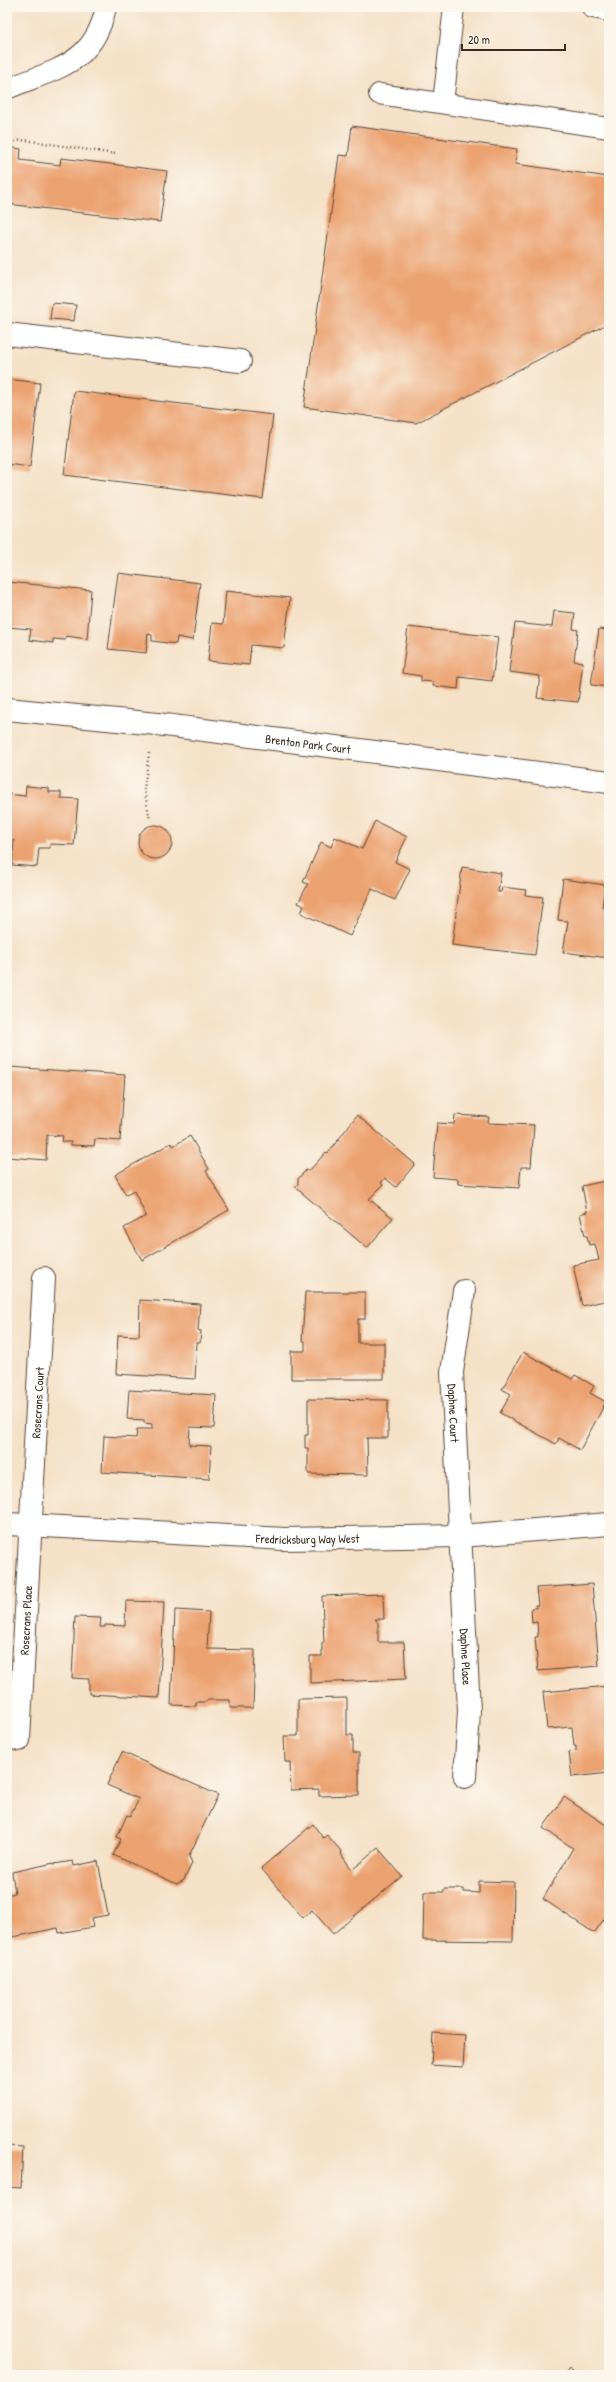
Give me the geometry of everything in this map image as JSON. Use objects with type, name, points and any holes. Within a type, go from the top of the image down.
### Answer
[{"type":"street","points":[[593,7],[609,10]]},
{"type":"street","points":[[7,334],[240,361]]},
{"type":"street","name":"Brenton Park Court","points":[[7,709],[157,724],[609,782]]},
{"type":"street","name":"Rosecrans Court","points":[[30,1526],[44,1278]]},
{"type":"street","name":"Daphne Court","points":[[461,1536],[452,1372],[464,1291]]},
{"type":"street","name":"Fredricksburg Way West","points":[[7,1524],[284,1539],[461,1536],[609,1524]]},
{"type":"street","name":"Rosecrans Place","points":[[19,1740],[30,1526]]},
{"type":"street","name":"Daphne Place","points":[[461,1536],[469,1711],[465,1777]]},
{"type":"lane","points":[[7,89],[52,73],[77,59],[94,38],[106,7]]},
{"type":"lane","points":[[443,103],[454,7]]},
{"type":"lane","points":[[379,94],[609,128]]},
{"type":"path","points":[[7,142],[25,140],[115,154]]},
{"type":"path","points":[[150,820],[144,781],[157,724]]},
{"type":"building","points":[[352,126],[517,149],[515,164],[609,177],[609,323],[416,423],[304,407],[339,155],[348,156]]},
{"type":"building","points":[[7,147],[21,149],[20,160],[60,165],[61,158],[167,171],[160,222],[7,204]]},
{"type":"building","points":[[52,303],[76,305],[74,321],[50,319]]},
{"type":"building","points":[[7,379],[40,383],[30,467],[7,464]]},
{"type":"building","points":[[74,391],[273,415],[263,499],[64,475]]},
{"type":"building","points":[[118,573],[200,583],[193,640],[177,637],[176,644],[152,641],[152,635],[148,634],[146,653],[108,649]]},
{"type":"building","points":[[7,582],[91,590],[87,639],[66,636],[65,640],[53,639],[53,643],[29,640],[31,629],[7,627]]},
{"type":"building","points":[[226,591],[290,598],[284,648],[251,645],[249,665],[208,661],[212,623],[223,624]]},
{"type":"building","points":[[554,611],[575,613],[573,629],[578,630],[574,661],[583,662],[578,702],[537,698],[540,676],[509,672],[515,623],[552,627]]},
{"type":"building","points":[[408,627],[498,637],[492,681],[459,677],[458,689],[433,686],[433,682],[421,681],[421,676],[402,673]]},
{"type":"building","points":[[599,629],[609,630],[609,687],[591,685]]},
{"type":"building","points":[[26,786],[49,788],[49,792],[61,792],[61,798],[78,799],[74,845],[50,844],[50,848],[39,848],[37,867],[12,865],[14,840],[7,840],[7,794],[25,796]]},
{"type":"building","points":[[375,821],[407,837],[395,862],[410,869],[395,900],[372,889],[350,936],[301,913],[304,906],[298,903],[308,884],[303,882],[321,842],[331,847],[335,837],[362,849]]},
{"type":"building","points":[[155,825],[167,830],[172,842],[167,854],[155,859],[143,854],[138,842],[143,830]]},
{"type":"building","points":[[462,867],[501,873],[498,892],[501,892],[502,887],[526,890],[525,895],[543,897],[535,955],[452,945]]},
{"type":"building","points":[[563,879],[605,885],[602,907],[609,908],[609,958],[563,952],[568,921],[558,920]]},
{"type":"building","points":[[9,1067],[125,1075],[120,1141],[95,1139],[94,1146],[71,1145],[71,1142],[62,1142],[63,1136],[47,1135],[46,1160],[7,1157]]},
{"type":"building","points":[[357,1115],[415,1164],[396,1187],[385,1178],[381,1183],[383,1185],[369,1199],[393,1218],[367,1248],[295,1187],[298,1184],[298,1179],[306,1170],[310,1170],[326,1152],[328,1153]]},
{"type":"building","points":[[455,1115],[489,1117],[488,1123],[534,1125],[531,1167],[521,1167],[519,1188],[458,1184],[458,1179],[433,1177],[437,1123],[454,1124]]},
{"type":"building","points":[[190,1136],[209,1169],[206,1171],[229,1210],[142,1260],[124,1228],[146,1216],[134,1191],[126,1195],[115,1175],[171,1143],[173,1146]]},
{"type":"building","points":[[609,1180],[609,1300],[582,1306],[573,1265],[599,1260],[595,1244],[589,1245],[587,1236],[585,1236],[580,1214],[587,1212],[582,1186]]},
{"type":"building","points":[[305,1292],[365,1292],[365,1319],[358,1319],[358,1343],[384,1343],[384,1379],[291,1379],[291,1351],[305,1351],[305,1341],[302,1341]]},
{"type":"building","points":[[140,1300],[200,1304],[198,1330],[201,1331],[200,1343],[197,1343],[195,1379],[116,1374],[118,1335],[139,1336]]},
{"type":"building","points":[[523,1352],[572,1379],[575,1375],[594,1386],[590,1393],[606,1402],[580,1450],[559,1438],[556,1444],[500,1413],[511,1394],[502,1389]]},
{"type":"building","points":[[129,1390],[216,1395],[214,1428],[190,1427],[189,1445],[211,1446],[209,1479],[102,1472],[104,1436],[136,1438],[137,1429],[152,1429],[152,1424],[144,1423],[144,1420],[127,1419]]},
{"type":"building","points":[[308,1399],[388,1400],[388,1438],[367,1438],[368,1475],[308,1474],[308,1448],[305,1448],[305,1435],[308,1435]]},
{"type":"building","points":[[592,1584],[599,1666],[538,1671],[535,1637],[538,1637],[537,1622],[532,1623],[531,1608],[536,1608],[535,1605],[538,1605],[536,1588]]},
{"type":"building","points":[[383,1594],[384,1619],[375,1619],[378,1623],[378,1642],[404,1642],[406,1679],[310,1683],[310,1656],[322,1656],[322,1643],[324,1643],[322,1596]]},
{"type":"building","points":[[126,1601],[164,1602],[159,1698],[89,1694],[89,1679],[72,1678],[75,1617],[101,1618],[100,1627],[105,1627],[105,1625],[125,1626]]},
{"type":"building","points":[[175,1610],[209,1612],[207,1649],[255,1650],[253,1708],[230,1708],[230,1700],[208,1700],[206,1702],[196,1702],[196,1706],[171,1705]]},
{"type":"building","points":[[609,1686],[609,1773],[572,1777],[569,1752],[576,1751],[576,1746],[574,1746],[572,1727],[547,1729],[543,1692]]},
{"type":"building","points":[[347,1698],[347,1735],[353,1735],[353,1753],[359,1753],[359,1795],[319,1796],[319,1789],[291,1790],[290,1762],[285,1762],[284,1736],[298,1736],[298,1699]]},
{"type":"building","points":[[122,1752],[218,1795],[189,1856],[192,1863],[184,1880],[177,1884],[113,1855],[121,1839],[117,1837],[127,1815],[130,1816],[139,1799],[107,1785]]},
{"type":"building","points":[[564,1797],[609,1827],[609,1912],[594,1933],[543,1899],[573,1848],[543,1828]]},
{"type":"building","points":[[313,1824],[323,1838],[327,1835],[342,1852],[341,1854],[352,1870],[378,1848],[402,1876],[333,1934],[312,1910],[303,1918],[261,1868]]},
{"type":"building","points":[[73,1861],[74,1866],[98,1861],[108,1915],[91,1918],[93,1927],[59,1933],[58,1928],[13,1937],[7,1904],[7,1895],[15,1893],[12,1872],[54,1863]]},
{"type":"building","points":[[479,1881],[514,1882],[513,1941],[423,1940],[424,1892],[444,1892],[444,1889],[464,1889],[464,1892],[479,1893]]},
{"type":"building","points":[[433,2033],[465,2035],[463,2067],[431,2065]]},
{"type":"building","points":[[7,2146],[23,2147],[21,2188],[7,2187]]},
{"type":"building","points":[[569,2368],[578,2375],[564,2375]]}]
